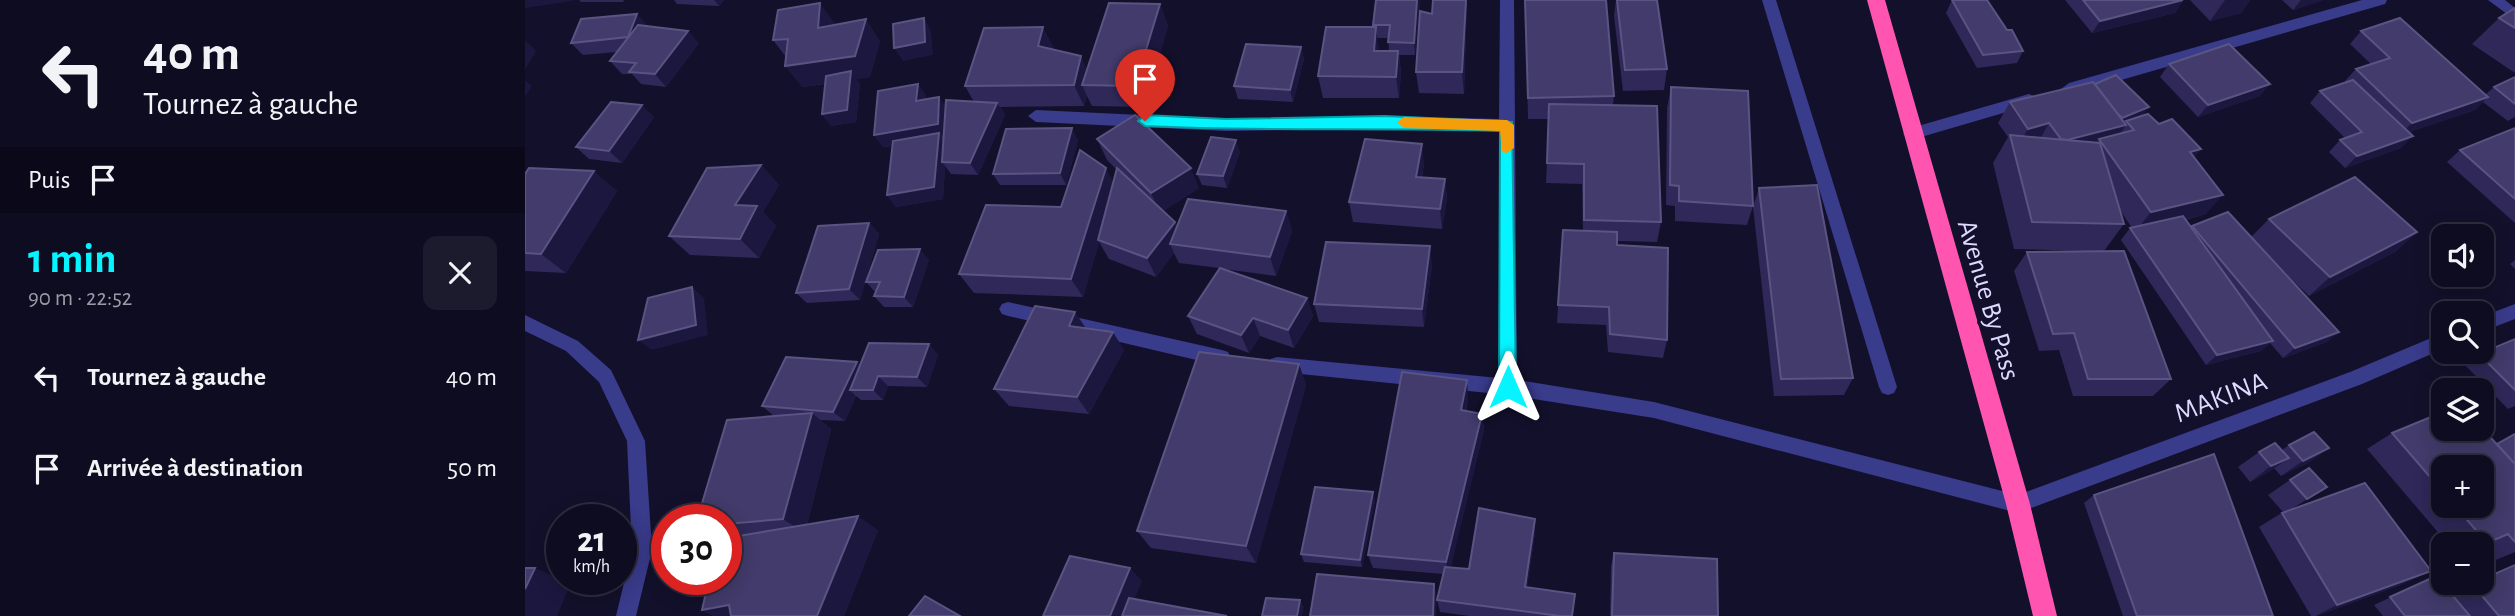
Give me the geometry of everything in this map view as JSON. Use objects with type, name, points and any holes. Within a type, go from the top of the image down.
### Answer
[{"type":"highway","name":"Avenue By Pass","points":[[1876,0],[1911,134],[2018,504],[2045,616]]},
{"type":"street","points":[[1507,0],[1508,387]]},
{"type":"street","points":[[1769,0],[1888,387]]},
{"type":"street","points":[[1911,134],[2380,0]]},
{"type":"street","points":[[2495,0],[2515,15]]},
{"type":"street","points":[[1036,116],[1226,125],[1385,122],[1507,125]]},
{"type":"street","points":[[1008,309],[1236,361]]},
{"type":"street","points":[[2494,320],[2515,311]]},
{"type":"street","points":[[525,323],[572,346],[605,376],[636,441],[642,550],[626,616]]},
{"type":"street","name":"MAKINA","points":[[2018,504],[2356,378],[2431,346]]},
{"type":"street","points":[[1263,364],[1508,387],[1654,410],[2018,504]]},
{"type":"building","points":[[1376,0],[1417,0],[1414,43],[1388,42],[1390,25],[1373,25]]},
{"type":"building","points":[[1433,0],[1466,0],[1462,72],[1416,72],[1420,11],[1432,14]]},
{"type":"building","points":[[1525,0],[1606,0],[1614,96],[1528,98]]},
{"type":"building","points":[[1617,0],[1657,0],[1667,69],[1625,70]]},
{"type":"building","points":[[1952,0],[1987,0],[2007,30],[2012,30],[2023,51],[1983,55]]},
{"type":"building","points":[[2083,0],[2183,0],[2100,21]]},
{"type":"building","points":[[820,3],[818,28],[866,19],[855,56],[785,66],[788,39],[773,40],[778,10]]},
{"type":"building","points":[[1109,3],[1160,4],[1135,86],[1082,85]]},
{"type":"building","points":[[2515,8],[2515,28],[2499,18]]},
{"type":"building","points":[[637,14],[628,37],[571,43],[581,19]]},
{"type":"building","points":[[924,18],[925,42],[894,48],[893,24]]},
{"type":"building","points":[[2400,18],[2488,97],[2412,123],[2356,69],[2390,58],[2361,31]]},
{"type":"building","points":[[638,25],[688,31],[655,74],[629,72],[636,63],[610,61]]},
{"type":"building","points":[[1043,27],[1038,46],[1081,56],[1074,85],[965,86],[984,28]]},
{"type":"building","points":[[1326,27],[1376,27],[1374,51],[1398,51],[1396,77],[1318,76]]},
{"type":"building","points":[[1246,44],[1301,47],[1290,90],[1234,86]]},
{"type":"building","points":[[2229,44],[2270,84],[2208,105],[2169,64]]},
{"type":"building","points":[[851,71],[847,110],[822,114],[826,76]]},
{"type":"building","points":[[2116,75],[2149,107],[2122,118],[2095,84]]},
{"type":"building","points":[[2515,77],[2515,104],[2494,87]]},
{"type":"building","points":[[2353,80],[2413,136],[2357,156],[2340,140],[2362,132],[2320,91]]},
{"type":"building","points":[[2093,82],[2126,125],[2067,140],[2061,139],[2049,123],[2028,129],[2010,102]]},
{"type":"building","points":[[918,84],[916,101],[939,97],[938,124],[874,135],[878,91]]},
{"type":"building","points":[[1671,87],[1748,91],[1753,206],[1679,201],[1679,186],[1670,185]]},
{"type":"building","points":[[946,100],[997,103],[970,163],[942,162]]},
{"type":"building","points":[[611,102],[642,105],[609,151],[576,147]]},
{"type":"building","points":[[1549,104],[1657,106],[1661,222],[1584,220],[1584,164],[1547,163]]},
{"type":"building","points":[[2148,114],[2159,124],[2172,119],[2201,149],[2190,152],[2223,195],[2151,212],[2099,139],[2134,130],[2126,121]]},
{"type":"building","points":[[1135,115],[1191,168],[1151,193],[1097,139]]},
{"type":"building","points":[[1072,128],[1060,173],[993,174],[1006,129]]},
{"type":"building","points":[[2515,128],[2515,199],[2460,150]]},
{"type":"building","points":[[939,133],[934,187],[887,195],[893,141]]},
{"type":"building","points":[[2010,135],[2100,143],[2124,224],[2032,222]]},
{"type":"building","points":[[1211,137],[1236,140],[1223,176],[1197,174]]},
{"type":"building","points":[[1365,139],[1422,144],[1416,177],[1445,179],[1440,209],[1349,202]]},
{"type":"building","points":[[1080,150],[1106,168],[1071,279],[959,274],[986,205],[1061,207]]},
{"type":"building","points":[[761,165],[735,205],[757,206],[740,239],[669,236],[707,168]]},
{"type":"building","points":[[529,168],[594,171],[541,254],[525,253],[525,174]]},
{"type":"building","points":[[1117,168],[1175,222],[1147,258],[1098,240]]},
{"type":"building","points":[[2355,177],[2417,232],[2330,277],[2269,219]]},
{"type":"building","points":[[1817,185],[1853,378],[1781,379],[1759,188]]},
{"type":"building","points":[[1188,199],[1286,211],[1270,257],[1170,244]]},
{"type":"building","points":[[2228,212],[2339,332],[2295,348],[2192,226]]},
{"type":"building","points":[[2183,216],[2273,341],[2217,355],[2130,228]]},
{"type":"building","points":[[869,223],[849,289],[796,293],[818,226]]},
{"type":"building","points":[[1563,230],[1617,232],[1617,245],[1668,248],[1667,340],[1610,334],[1609,307],[1558,305]]},
{"type":"building","points":[[1326,242],[1430,246],[1422,309],[1314,304]]},
{"type":"building","points":[[920,249],[904,297],[874,296],[880,282],[866,282],[878,250]]},
{"type":"building","points":[[2124,251],[2171,379],[2088,379],[2074,333],[2053,334],[2027,252]]},
{"type":"building","points":[[1220,268],[1307,298],[1288,330],[1253,318],[1241,335],[1188,316]]},
{"type":"building","points":[[692,287],[696,325],[638,340],[648,298]]},
{"type":"building","points":[[1035,306],[1075,312],[1069,326],[1113,332],[1077,397],[994,389]]},
{"type":"building","points":[[2515,339],[2515,390],[2489,364],[2494,364],[2494,348]]},
{"type":"building","points":[[869,343],[929,344],[917,377],[878,376],[873,390],[850,390]]},
{"type":"building","points":[[1199,352],[1299,364],[1246,546],[1137,531]]},
{"type":"building","points":[[786,357],[857,362],[833,412],[762,406]]},
{"type":"building","points":[[1402,372],[1467,380],[1461,410],[1482,414],[1446,562],[1368,555]]},
{"type":"building","points":[[812,413],[783,519],[742,523],[742,504],[702,504],[727,420]]},
{"type":"building","points":[[2431,417],[2431,441],[2494,441],[2515,464],[2515,542],[2508,534],[2494,540],[2494,532],[2477,532],[2465,518],[2494,518],[2494,455],[2431,455],[2431,478],[2392,433]]},
{"type":"building","points":[[2314,432],[2329,448],[2303,461],[2289,445]]},
{"type":"building","points":[[2515,434],[2515,464],[2497,444]]},
{"type":"building","points":[[2275,443],[2289,458],[2271,466],[2259,452]]},
{"type":"building","points":[[2214,454],[2273,616],[2137,616],[2094,495]]},
{"type":"building","points":[[2309,468],[2327,487],[2307,499],[2290,480]]},
{"type":"building","points":[[2365,483],[2431,571],[2337,605],[2282,513]]},
{"type":"building","points":[[1315,487],[1373,492],[1360,560],[1301,554]]},
{"type":"building","points":[[1479,508],[1535,519],[1525,587],[1575,594],[1572,616],[1437,600],[1445,567],[1469,569]]},
{"type":"building","points":[[858,516],[817,616],[731,616],[729,605],[702,610],[705,595],[742,595],[742,535]]},
{"type":"building","points":[[1614,553],[1717,559],[1718,616],[1612,616]]},
{"type":"building","points":[[1070,556],[1130,568],[1110,616],[1043,616]]},
{"type":"building","points":[[2515,565],[2515,616],[2499,616],[2481,595],[2494,595],[2494,574]]},
{"type":"building","points":[[525,568],[535,568],[525,589]]},
{"type":"building","points":[[1317,574],[1434,584],[1433,616],[1310,616]]},
{"type":"building","points":[[2431,578],[2431,595],[2452,595],[2470,616],[2405,616],[2390,597]]},
{"type":"building","points":[[925,596],[960,616],[909,616]]},
{"type":"building","points":[[1129,598],[1227,616],[1122,616]]},
{"type":"building","points":[[1266,598],[1300,600],[1297,616],[1262,616]]},
{"type":"slow traffic","points":[[1404,122],[1507,125],[1507,148]]},
{"type":"route","points":[[1145,121],[1226,125],[1385,122],[1507,125],[1508,387]]}]
